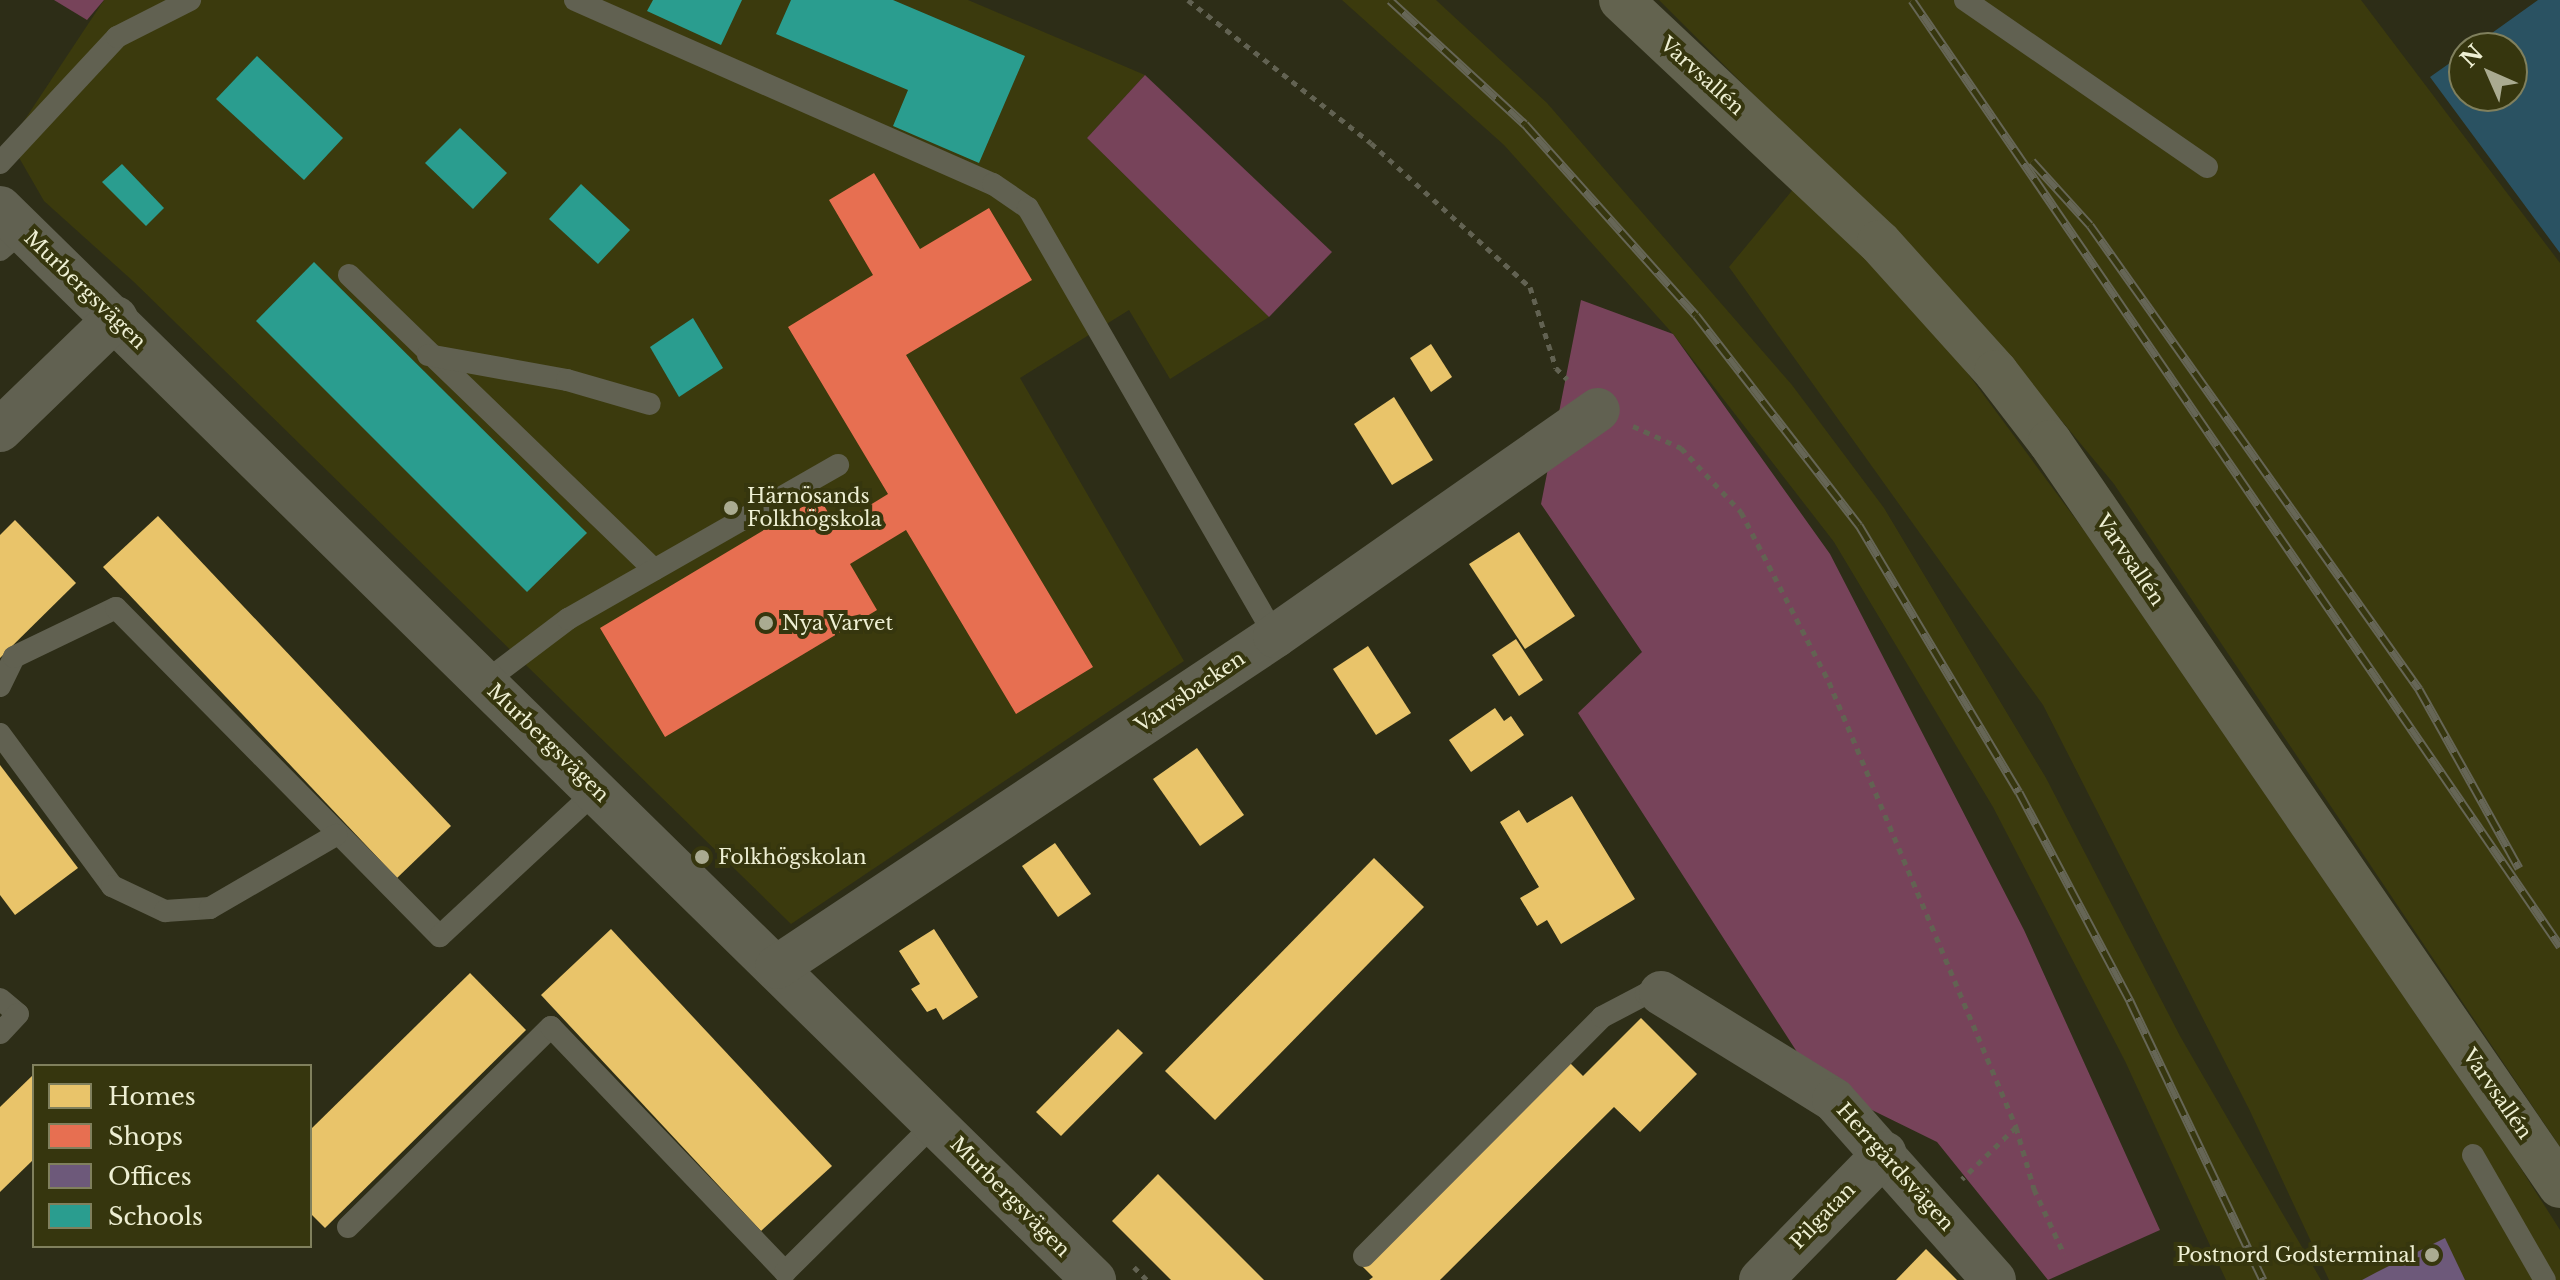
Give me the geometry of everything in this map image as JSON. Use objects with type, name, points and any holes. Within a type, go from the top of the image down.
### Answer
[{"type":"street","name":"Varvsallén","points":[[1621,0],[1879,242],[1996,372],[2050,442],[2560,1186]]},
{"type":"street","name":"Murbergsvägen","points":[[8,229],[116,318],[1094,1280]]},
{"type":"street","points":[[0,430],[116,318]]},
{"type":"street","name":"Varvsbacken","points":[[777,967],[1275,636],[1598,410]]},
{"type":"street","name":"Herrgårdsvägen","points":[[1661,993],[1834,1100],[1885,1153],[1994,1280]]},
{"type":"street","name":"Pilgatan","points":[[1761,1280],[1885,1153]]},
{"type":"lane","points":[[0,163],[117,37],[190,0]]},
{"type":"lane","points":[[575,0],[993,184],[1028,208],[1275,636]]},
{"type":"lane","points":[[1965,0],[2207,167]]},
{"type":"lane","points":[[349,275],[427,354],[654,570]]},
{"type":"lane","points":[[427,354],[567,380],[650,404]]},
{"type":"lane","points":[[486,681],[557,627],[838,465]]},
{"type":"lane","points":[[0,686],[14,657],[116,608],[336,835],[440,936],[597,790]]},
{"type":"lane","points":[[0,734],[112,886],[165,911],[210,908],[336,835]]},
{"type":"lane","points":[[1364,1256],[1602,1017],[1646,994],[1661,993]]},
{"type":"lane","points":[[0,999],[18,1014],[0,1033]]},
{"type":"lane","points":[[348,1227],[551,1027],[785,1272],[935,1123]]},
{"type":"lane","points":[[2473,1155],[2545,1280]]},
{"type":"path","points":[[1188,0],[1371,143],[1530,287],[1556,368],[1598,410],[1681,448],[1741,512],[1829,682],[2016,1127],[2034,1189],[2064,1254]]},
{"type":"path","points":[[1932,1207],[2016,1127]]},
{"type":"shaded area","points":[[54,0],[104,0],[87,20]]},
{"type":"shaded area","name":"Härnösands Folkhögskola","points":[[104,0],[968,0],[1145,75],[1087,138],[1269,317],[1170,379],[1129,310],[1020,378],[1184,661],[791,924],[134,282],[44,201],[10,142]]},
{"type":"shaded area","points":[[1342,0],[1436,0],[1547,103],[1792,385],[1884,508],[2046,778],[2180,1036],[2321,1280],[2226,1280],[2125,1061],[1993,807],[1834,542],[1673,334],[1504,145]]},
{"type":"shaded area","points":[[1659,0],[2361,0],[2560,263],[2560,1147],[2114,484],[1975,316]]},
{"type":"shaded area","points":[[1145,75],[1332,252],[1269,317],[1087,138]]},
{"type":"shaded area","points":[[1795,187],[1937,332],[2086,533],[2511,1153],[2560,1230],[2560,1280],[2329,1280],[2250,1111],[2043,705],[1729,267]]},
{"type":"shaded area","points":[[1581,300],[1673,334],[1830,554],[2024,930],[2160,1230],[2048,1280],[1937,1142],[1817,1083],[1578,713],[1642,652],[1541,504]]},
{"type":"water","points":[[2538,0],[2560,0],[2560,253],[2456,112],[2528,112],[2528,32],[2493,32]]},
{"type":"water","points":[[2448,64],[2448,101],[2430,77]]},
{"type":"building: Homes","points":[[1431,344],[1452,377],[1431,392],[1410,358]]},
{"type":"building: Homes","points":[[1394,397],[1433,460],[1392,485],[1354,424]]},
{"type":"building: Homes","points":[[158,516],[451,826],[397,878],[103,567]]},
{"type":"building: Homes","points":[[15,520],[76,583],[0,658],[0,535]]},
{"type":"building: Homes","points":[[1519,532],[1575,616],[1525,649],[1469,564]]},
{"type":"building: Homes","points":[[1516,639],[1543,680],[1519,696],[1492,655]]},
{"type":"building: Homes","points":[[1368,646],[1411,713],[1376,735],[1333,669]]},
{"type":"building: Homes","points":[[1495,708],[1504,721],[1511,716],[1524,735],[1471,772],[1449,740]]},
{"type":"building: Homes","points":[[1197,748],[1244,815],[1200,846],[1153,779]]},
{"type":"building: Homes","points":[[0,765],[78,868],[15,915],[0,895]]},
{"type":"building: Homes","points":[[1572,796],[1635,899],[1561,944],[1547,920],[1537,926],[1520,898],[1539,887],[1500,822],[1519,810],[1527,823]]},
{"type":"building: Homes","points":[[1055,843],[1091,894],[1058,917],[1022,866]]},
{"type":"building: Homes","points":[[1374,858],[1424,907],[1215,1120],[1165,1071]]},
{"type":"building: Homes","points":[[611,929],[832,1166],[761,1231],[541,995]]},
{"type":"building: Homes","points":[[934,929],[978,997],[943,1020],[936,1008],[927,1012],[911,989],[920,984],[899,951]]},
{"type":"building: Homes","points":[[470,973],[526,1030],[325,1228],[312,1215],[312,1128]]},
{"type":"building: Homes","points":[[1641,1018],[1697,1074],[1640,1132],[1614,1107],[1440,1280],[1369,1280],[1373,1277],[1362,1266],[1567,1060],[1583,1076]]},
{"type":"building: Homes","points":[[1118,1029],[1143,1053],[1061,1136],[1036,1112]]},
{"type":"building: Homes","points":[[32,1076],[32,1161],[0,1192],[0,1107]]},
{"type":"building: Homes","points":[[1158,1174],[1264,1280],[1171,1280],[1112,1221]]},
{"type":"building: Homes","points":[[1926,1249],[1957,1280],[1896,1280]]},
{"type":"building: Shops","points":[[874,173],[920,249],[989,208],[1032,280],[906,355],[1093,667],[1016,714],[906,530],[850,564],[877,610],[665,737],[600,628],[819,497],[836,526],[888,494],[788,327],[873,275],[829,200]]},
{"type":"building: Offices","name":"Postnord Godsterminal","points":[[2445,1238],[2465,1280],[2362,1280],[2377,1272]]},
{"type":"building: Schools","points":[[653,0],[742,0],[721,45],[647,11]]},
{"type":"building: Schools","points":[[791,0],[893,0],[1025,56],[979,163],[893,126],[908,90],[776,34]]},
{"type":"building: Schools","points":[[257,56],[343,138],[304,180],[216,99]]},
{"type":"building: Schools","points":[[460,128],[507,173],[473,209],[425,163]]},
{"type":"building: Schools","points":[[122,164],[164,208],[146,226],[102,182]]},
{"type":"building: Schools","points":[[581,184],[630,230],[598,264],[549,219]]},
{"type":"building: Schools","points":[[314,262],[587,533],[527,592],[256,321]]},
{"type":"building: Schools","points":[[693,318],[723,368],[679,397],[650,347]]},
{"type":"railway","points":[[1390,0],[1525,124],[1696,315],[1859,525],[2019,792],[2130,1001],[2263,1280]]},
{"type":"railway","points":[[1912,0],[2560,946]]},
{"type":"railway","points":[[2032,161],[2090,225],[2419,689],[2519,868]]},
{"type":"place","name":"Härnösands Folkhögskola","points":[[731,508]]},
{"type":"place","name":"Nya Varvet","points":[[766,623]]},
{"type":"place","name":"Folkhögskolan","points":[[702,857]]},
{"type":"place","name":"Postnord Godsterminal","points":[[2432,1255]]}]
